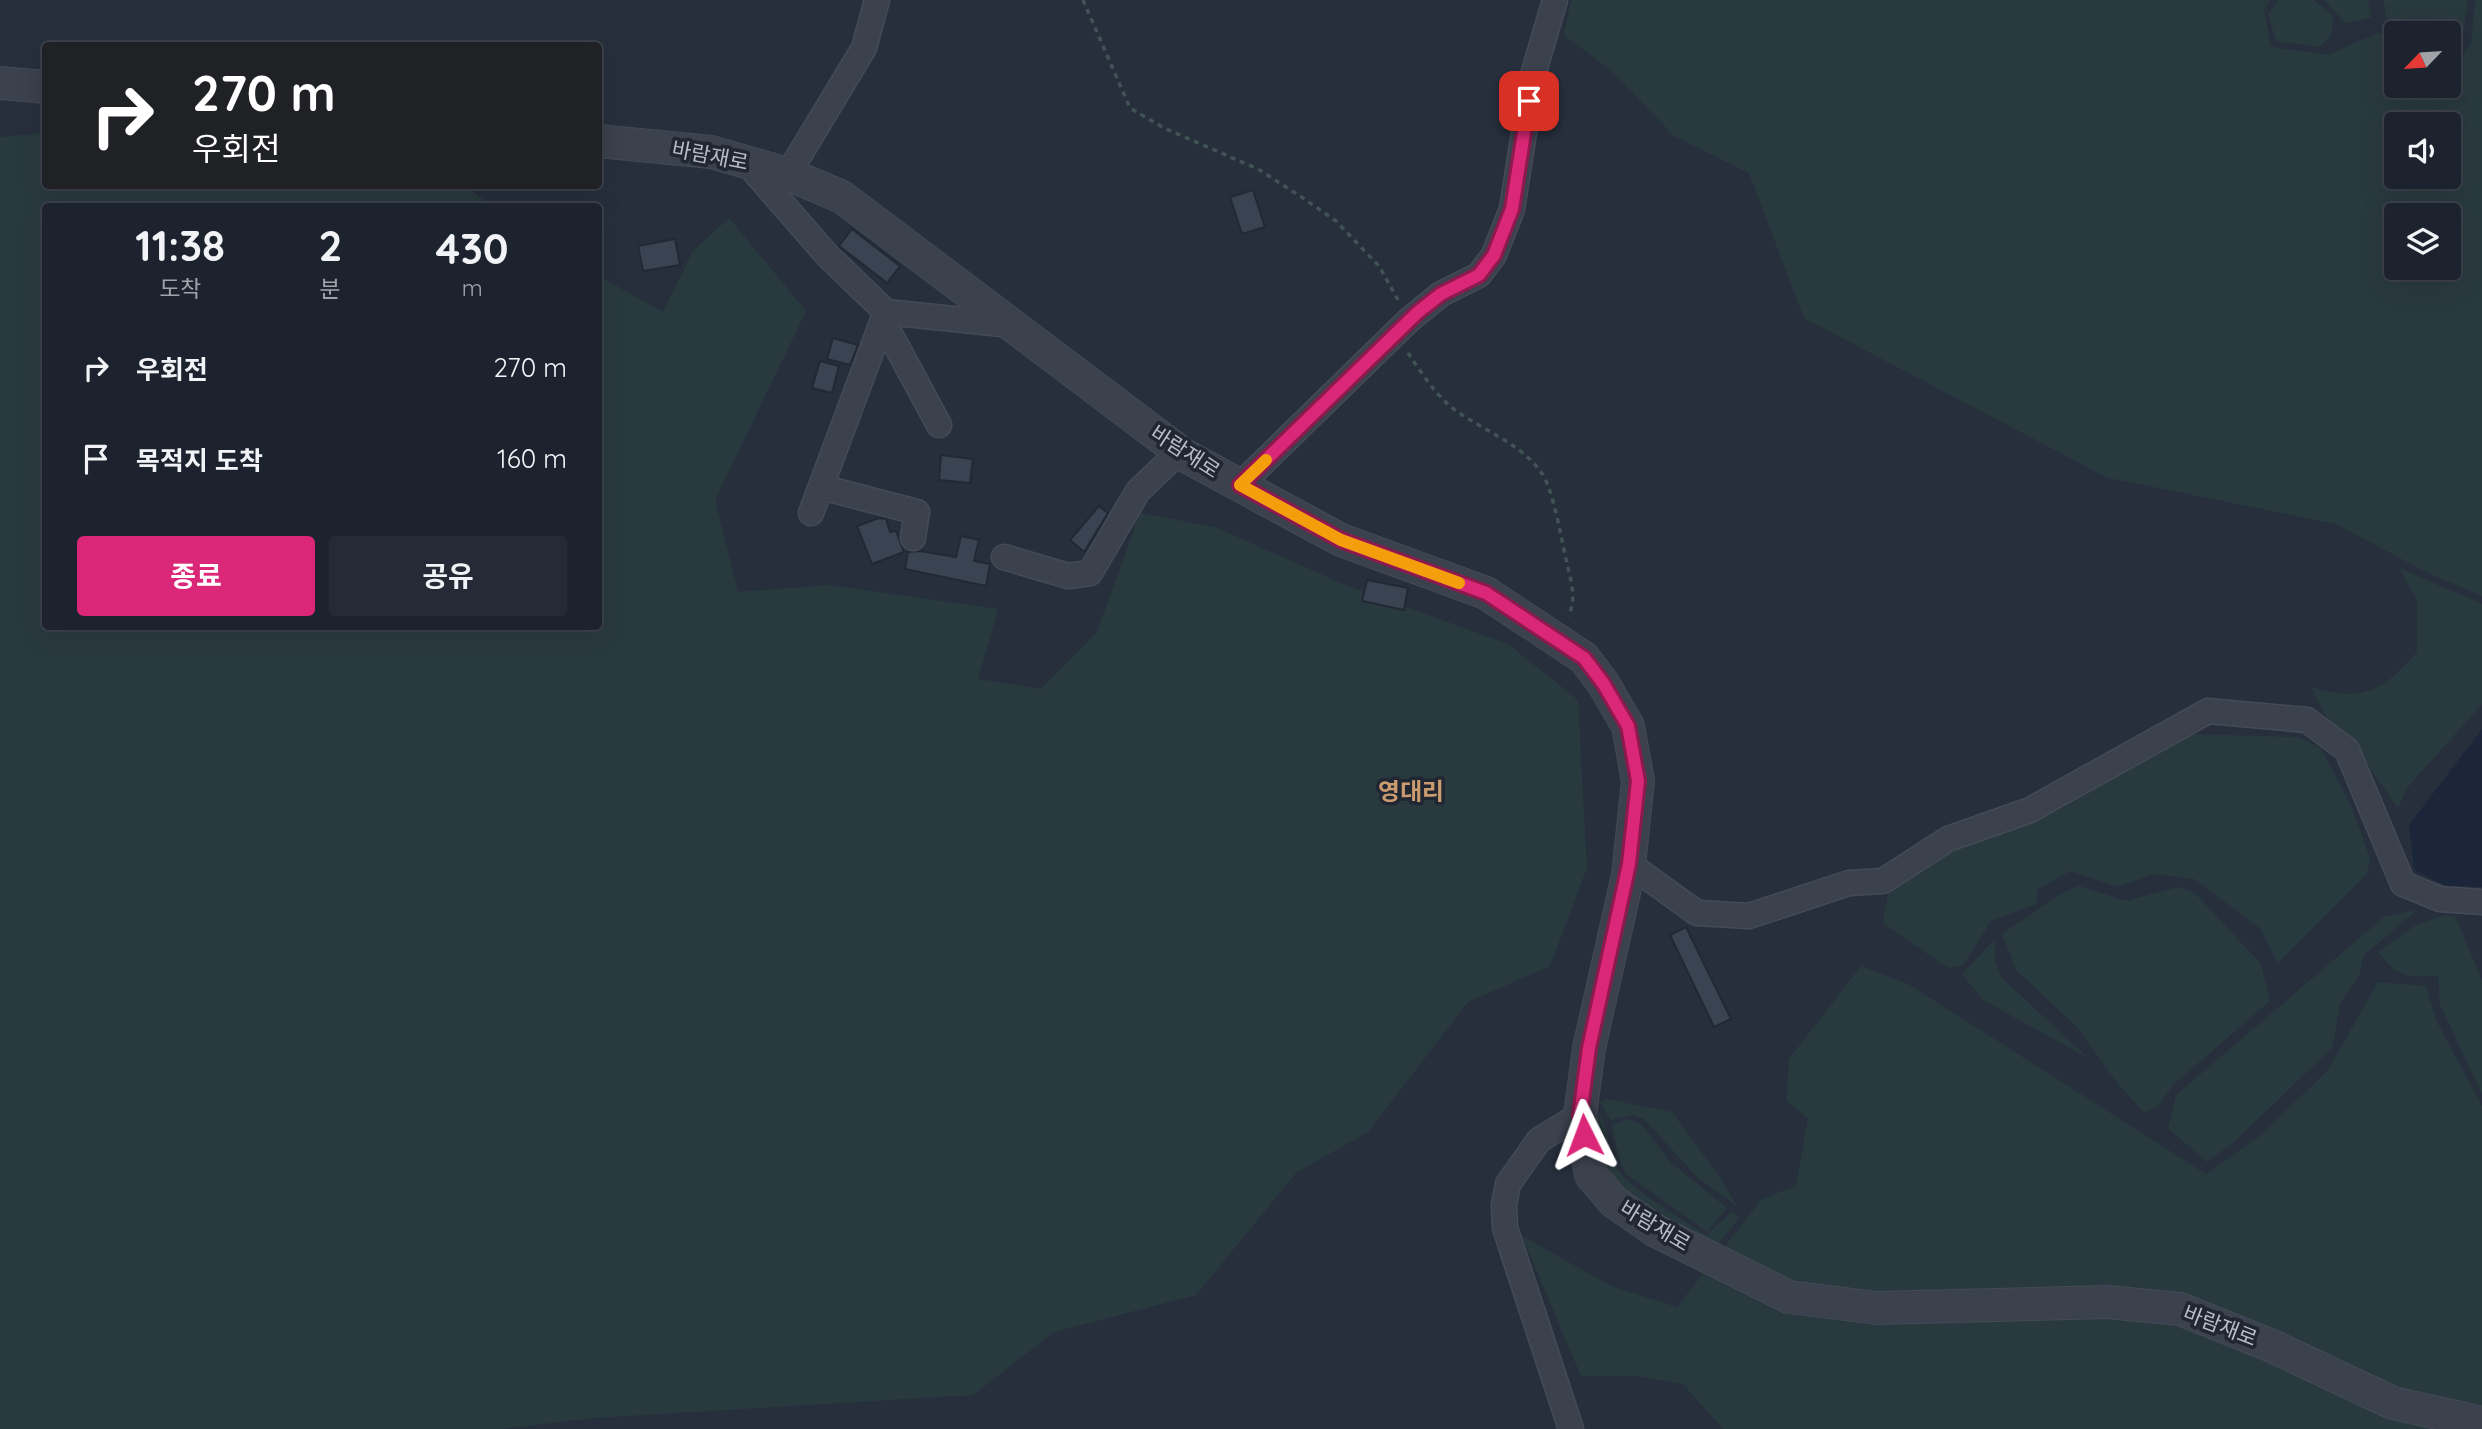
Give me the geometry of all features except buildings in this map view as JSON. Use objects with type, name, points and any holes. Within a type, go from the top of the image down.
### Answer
[{"type":"street","points":[[788,174],[864,48],[877,0]]},
{"type":"street","points":[[1240,485],[1402,327],[1441,294],[1479,275],[1494,255],[1512,209],[1533,75],[1555,0]]},
{"type":"street","points":[[0,83],[42,87]]},
{"type":"street","name":"바람재로","points":[[602,141],[711,152],[788,174],[842,197],[1179,452],[1341,540],[1486,593],[1584,658],[1603,683],[1628,726],[1638,781],[1629,864],[1589,1048],[1580,1115],[1591,1175],[1614,1202],[1656,1231],[1789,1297],[1877,1308],[2108,1302],[2180,1309],[2272,1346],[2393,1403],[2482,1423]]},
{"type":"street","points":[[745,161],[885,317],[939,425]]},
{"type":"street","points":[[885,317],[1012,325]]},
{"type":"street","points":[[811,513],[885,317]]},
{"type":"street","points":[[1004,557],[1068,576],[1090,573],[1138,491],[1179,452]]},
{"type":"street","points":[[821,487],[916,512],[912,538]]},
{"type":"street","points":[[1629,864],[1697,913],[1710,914],[1749,916],[1849,883],[1883,881],[1948,839],[2030,810],[2208,711],[2307,720],[2347,750],[2403,884],[2440,899],[2482,902]]},
{"type":"street","points":[[1571,1429],[1505,1228],[1504,1205],[1508,1184],[1539,1140],[1580,1115]]},
{"type":"path","points":[[1083,0],[1130,108],[1164,128],[1258,169],[1336,221],[1379,266],[1422,374],[1452,408],[1493,435],[1516,445],[1543,474],[1556,518],[1574,605],[1555,639]]},
{"type":"shaded area","points":[[1571,0],[2270,0],[2264,9],[2271,47],[2328,55],[2379,32],[2384,38],[2384,98],[2461,98],[2461,56],[2471,44],[2475,0],[2482,0],[2482,596],[2428,573],[2336,524],[2108,478],[1804,318],[1749,173],[1674,136],[1613,72],[1564,35]]},
{"type":"shaded area","points":[[2278,0],[2314,0],[2334,17],[2331,35],[2320,47],[2276,41],[2268,14]]},
{"type":"shaded area","points":[[2324,0],[2368,0],[2371,18],[2345,23]]},
{"type":"shaded area","points":[[2384,0],[2468,0],[2461,44],[2461,21],[2386,21]]},
{"type":"shaded area","points":[[42,133],[42,189],[469,189],[488,203],[42,203],[42,630],[602,630],[602,278],[663,312],[693,251],[729,218],[806,311],[715,500],[738,592],[829,585],[998,609],[978,679],[1041,689],[1097,632],[1140,513],[1215,527],[1343,584],[1508,644],[1578,700],[1587,868],[1550,966],[1468,1002],[1368,1132],[1296,1173],[1196,1295],[1054,1332],[973,1395],[594,1418],[502,1429],[0,1429],[0,137]]},
{"type":"shaded area","points":[[2399,568],[2482,604],[2482,704],[2407,788],[2398,808],[2371,770],[2360,748],[2326,716],[2311,687],[2345,694],[2371,690],[2393,676],[2417,652],[2417,600]]},
{"type":"shaded area","points":[[2186,734],[2298,737],[2321,748],[2352,808],[2370,858],[2367,874],[2278,963],[2260,928],[2194,879],[2152,874],[2118,887],[2070,871],[2037,890],[2037,904],[1991,921],[1963,965],[1948,968],[1883,923],[1888,894],[1957,847],[2062,809]]},
{"type":"shaded area","points":[[2079,886],[2126,901],[2178,887],[2195,893],[2261,964],[2270,1001],[2173,1085],[2158,1106],[2144,1113],[2115,1080],[2077,1027],[2016,970],[2002,934],[2062,893]]},
{"type":"shaded area","points":[[2417,910],[2363,956],[2359,976],[2340,1003],[2333,1047],[2236,1140],[2207,1162],[2168,1128],[2176,1095],[2384,917]]},
{"type":"shaded area","points":[[2445,915],[2455,916],[2482,980],[2482,1094],[2440,1005],[2438,976],[2404,974],[2392,967],[2378,952],[2415,926]]},
{"type":"shaded area","points":[[1995,939],[1995,963],[2002,978],[2088,1058],[1983,1000],[1962,974]]},
{"type":"shaded area","points":[[1861,966],[1908,984],[2206,1174],[2261,1135],[2328,1070],[2378,982],[2426,986],[2436,1020],[2482,1106],[2482,1429],[1723,1429],[1683,1384],[1638,1376],[1581,1376],[1522,1236],[1611,1286],[1677,1307],[1762,1199],[1796,1186],[1808,1118],[1786,1101],[1789,1059]]},
{"type":"shaded area","points":[[1605,1099],[1672,1112],[1721,1179],[1737,1206],[1698,1178],[1644,1119],[1632,1115],[1611,1120],[1600,1103]]},
{"type":"shaded area","points":[[1598,1110],[1605,1124],[1616,1167],[1631,1184],[1706,1235],[1732,1212],[1740,1217],[1716,1247],[1648,1210],[1618,1186],[1599,1154]]},
{"type":"shaded area","points":[[1628,1119],[1642,1125],[1670,1162],[1727,1208],[1707,1232],[1626,1174],[1618,1158],[1612,1125]]},
{"type":"water","points":[[2482,729],[2482,887],[2446,886],[2414,870],[2409,825]]},
{"type":"slow traffic","points":[[1266,460],[1240,485],[1341,540],[1459,583]]},
{"type":"district","name":"영대리","points":[[1411,792]]},
{"type":"route","points":[[1529,101],[1512,209],[1494,255],[1479,275],[1441,294],[1418,312],[1240,485],[1341,540],[1486,593],[1584,658],[1603,683],[1628,726],[1638,781],[1628,876],[1589,1048],[1580,1115],[1584,1135]]}]
